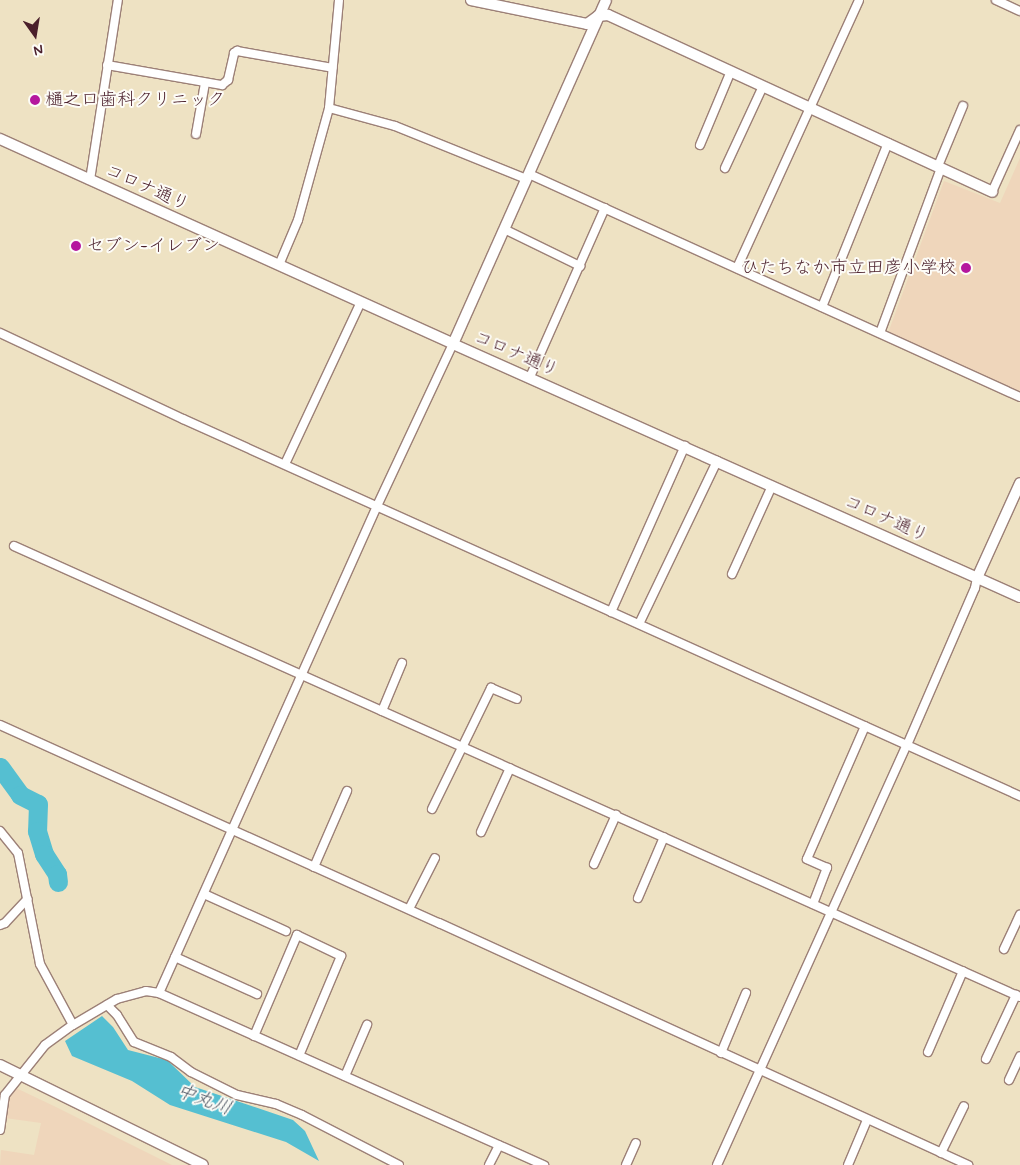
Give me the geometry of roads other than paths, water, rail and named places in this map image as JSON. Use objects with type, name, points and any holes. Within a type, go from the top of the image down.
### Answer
[{"type":"street","points":[[90,180],[118,0]]},
{"type":"street","points":[[279,265],[298,220],[329,108],[339,0]]},
{"type":"street","points":[[471,0],[587,24],[598,16],[608,14],[992,192],[1020,130]]},
{"type":"street","points":[[159,993],[233,832],[377,506],[453,344],[606,0]]},
{"type":"street","points":[[737,268],[859,0]]},
{"type":"street","points":[[996,0],[1020,11]]},
{"type":"street","points":[[107,64],[222,86],[226,84],[234,53],[238,51],[333,68]]},
{"type":"street","points":[[700,144],[731,71]]},
{"type":"street","points":[[196,134],[205,83]]},
{"type":"street","points":[[725,168],[763,86]]},
{"type":"street","points":[[880,333],[962,106]]},
{"type":"street","points":[[329,108],[396,126],[528,176],[605,208],[1020,397]]},
{"type":"street","name":"コロナ通り","points":[[0,138],[453,344],[1020,597]]},
{"type":"street","points":[[822,307],[888,143]]},
{"type":"street","points":[[530,377],[605,208]]},
{"type":"street","points":[[504,229],[580,266]]},
{"type":"street","points":[[285,464],[361,302]]},
{"type":"street","points":[[0,333],[377,506],[1020,796]]},
{"type":"street","points":[[611,612],[685,446]]},
{"type":"street","points":[[639,624],[717,461]]},
{"type":"street","points":[[717,1165],[907,746],[975,588],[977,578],[1020,483]]},
{"type":"street","points":[[732,574],[772,486]]},
{"type":"street","points":[[14,546],[1018,996],[986,1059]]},
{"type":"street","points":[[382,710],[402,663]]},
{"type":"street","points":[[432,809],[461,746],[491,688],[516,699]]},
{"type":"street","points":[[0,726],[233,832],[409,909],[968,1165]]},
{"type":"street","points":[[812,904],[827,868],[807,859],[865,726]]},
{"type":"street","points":[[481,832],[510,768]]},
{"type":"street","points":[[314,867],[347,790]]},
{"type":"street","points":[[594,864],[616,815]]},
{"type":"street","points":[[0,831],[18,854],[40,964],[73,1025]]},
{"type":"street","points":[[638,898],[664,837]]},
{"type":"street","points":[[409,909],[435,858]]},
{"type":"street","points":[[204,894],[286,931]]},
{"type":"street","points":[[0,925],[5,923],[27,900]]},
{"type":"street","points":[[1004,949],[1020,914]]},
{"type":"street","points":[[254,1036],[297,935],[341,956],[299,1056]]},
{"type":"street","points":[[175,957],[257,994]]},
{"type":"street","points":[[928,1052],[963,971]]},
{"type":"street","points":[[0,1130],[5,1095],[45,1045],[73,1025],[107,1005],[146,991],[159,993],[544,1165]]},
{"type":"street","points":[[721,1053],[746,993]]},
{"type":"street","points":[[107,1005],[117,1015],[134,1042],[171,1057],[190,1072],[237,1095],[276,1104],[302,1115],[399,1165]]},
{"type":"street","points":[[345,1076],[368,1025]]},
{"type":"street","points":[[1009,1080],[1020,1056]]},
{"type":"street","points":[[0,1065],[203,1165]]},
{"type":"street","points":[[941,1153],[964,1106]]},
{"type":"street","points":[[848,1165],[867,1120]]},
{"type":"street","points":[[626,1165],[636,1143]]},
{"type":"street","points":[[489,1165],[499,1144]]},
{"type":"water","points":[[102,1016],[113,1027],[128,1050],[167,1060],[195,1087],[293,1120],[305,1131],[319,1161],[286,1142],[170,1105],[132,1081],[72,1056],[65,1041]]},
{"type":"waterway","name":"中丸川","points":[[0,767],[20,795],[38,804],[37,831],[44,854],[57,874],[58,882]]},
{"type":"place","name":"樋之口歯科クリニック","points":[[35,100]]},
{"type":"place","name":"セブン-イレブン","points":[[76,246]]},
{"type":"place","name":"ひたちなか市立田彦小学校","points":[[966,268]]}]
